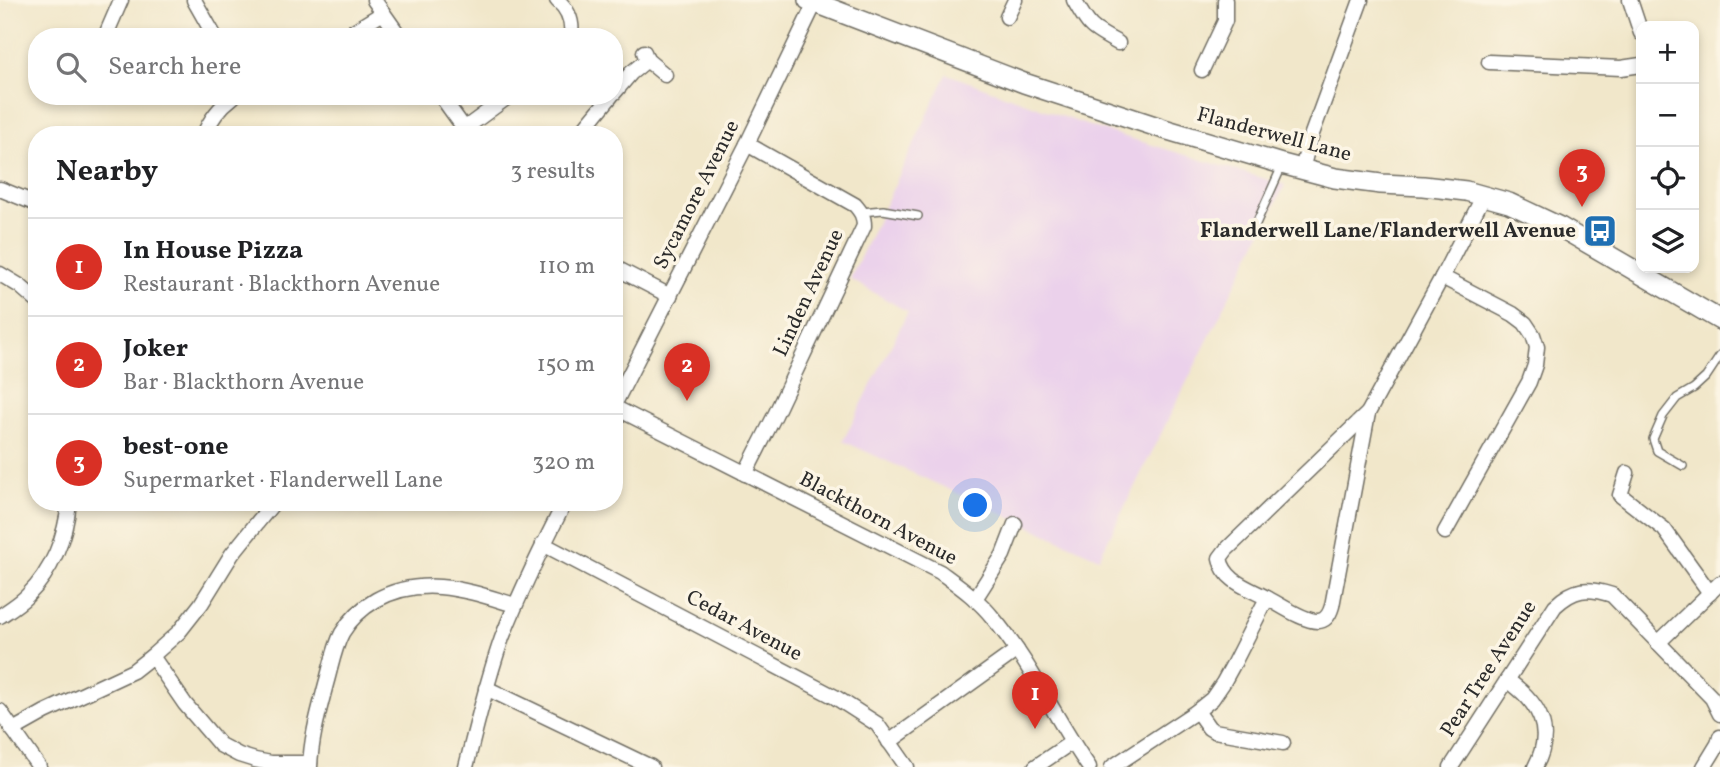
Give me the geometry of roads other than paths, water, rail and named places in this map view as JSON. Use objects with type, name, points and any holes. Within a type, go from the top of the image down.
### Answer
[{"type":"street","points":[[109,28],[121,0]]},
{"type":"street","points":[[194,0],[210,28]]},
{"type":"street","points":[[374,0],[394,28]]},
{"type":"street","points":[[557,0],[570,17],[572,28]]},
{"type":"street","points":[[1007,17],[1015,0]]},
{"type":"street","points":[[1074,0],[1094,30],[1118,43]]},
{"type":"street","points":[[1202,70],[1225,21],[1225,0]]},
{"type":"street","points":[[1302,170],[1309,142],[1361,0]]},
{"type":"street","points":[[1630,0],[1637,21]]},
{"type":"street","name":"Flanderwell Lane","points":[[812,2],[1024,83],[1302,170],[1335,178],[1381,184],[1466,191],[1509,203],[1560,227],[1720,320]]},
{"type":"street","name":"Sycamore Avenue","points":[[623,388],[747,144],[812,2]]},
{"type":"street","points":[[359,28],[383,13]]},
{"type":"street","points":[[623,82],[645,56],[665,75]]},
{"type":"street","points":[[1489,62],[1620,68],[1636,66]]},
{"type":"street","points":[[208,126],[223,105]]},
{"type":"street","points":[[447,105],[462,126]]},
{"type":"street","points":[[473,126],[498,105]]},
{"type":"street","points":[[586,126],[604,105]]},
{"type":"street","name":"Linden Avenue","points":[[745,474],[864,226],[862,212],[855,205],[747,144]]},
{"type":"street","points":[[0,189],[28,200]]},
{"type":"street","points":[[1368,413],[1335,593],[1326,619],[1307,619],[1230,578],[1224,572],[1220,558],[1226,550],[1368,413],[1484,195]]},
{"type":"street","points":[[623,272],[670,296]]},
{"type":"street","points":[[0,274],[28,293]]},
{"type":"street","points":[[1442,277],[1513,314],[1525,323],[1537,347],[1530,382],[1445,532]]},
{"type":"street","name":"Blackthorn Avenue","points":[[623,411],[940,572],[993,617],[1017,650],[1089,767]]},
{"type":"street","points":[[1628,472],[1620,495],[1664,529],[1715,588],[1658,643]]},
{"type":"street","points":[[0,616],[28,595],[48,569],[63,540],[68,511]]},
{"type":"street","points":[[13,730],[132,671],[152,656],[179,632],[201,604],[232,554],[267,511]]},
{"type":"street","points":[[466,767],[501,640],[560,511]]},
{"type":"street","points":[[975,599],[1003,555],[1015,524]]},
{"type":"street","name":"Cedar Avenue","points":[[543,544],[835,697],[877,724],[907,767]]},
{"type":"street","points":[[152,656],[185,704],[220,745],[255,760],[310,765],[316,719],[336,646],[351,619],[367,606],[402,588],[423,587],[465,590],[515,605]]},
{"type":"street","name":"Pear Tree Avenue","points":[[1451,767],[1555,606],[1566,595],[1581,591],[1596,590],[1612,595],[1713,698],[1720,714]]},
{"type":"street","points":[[1112,767],[1197,712],[1212,699],[1267,598]]},
{"type":"street","points":[[889,741],[1017,650]]},
{"type":"street","points":[[1507,680],[1532,701],[1543,726],[1544,739],[1535,767]]},
{"type":"street","points":[[486,688],[621,760],[651,767]]},
{"type":"street","points":[[0,711],[39,767]]},
{"type":"street","points":[[1197,712],[1209,728],[1214,730],[1283,743]]},
{"type":"street","points":[[1704,767],[1720,737]]},
{"type":"street","points":[[1035,767],[1072,742]]},
{"type":"lane","points":[[1255,226],[1282,164]]},
{"type":"lane","points":[[862,212],[883,210],[918,216]]},
{"type":"lane","points":[[1683,466],[1657,451],[1653,439],[1663,416],[1677,398],[1706,377],[1719,359]]},
{"type":"place","name":"best-one","points":[[1582,207]]},
{"type":"place","name":"Flanderwell Lane/Flanderwell Avenue","points":[[1600,231]]},
{"type":"place","name":"Joker","points":[[687,401]]},
{"type":"place","name":"In House Pizza","points":[[1035,729]]}]
